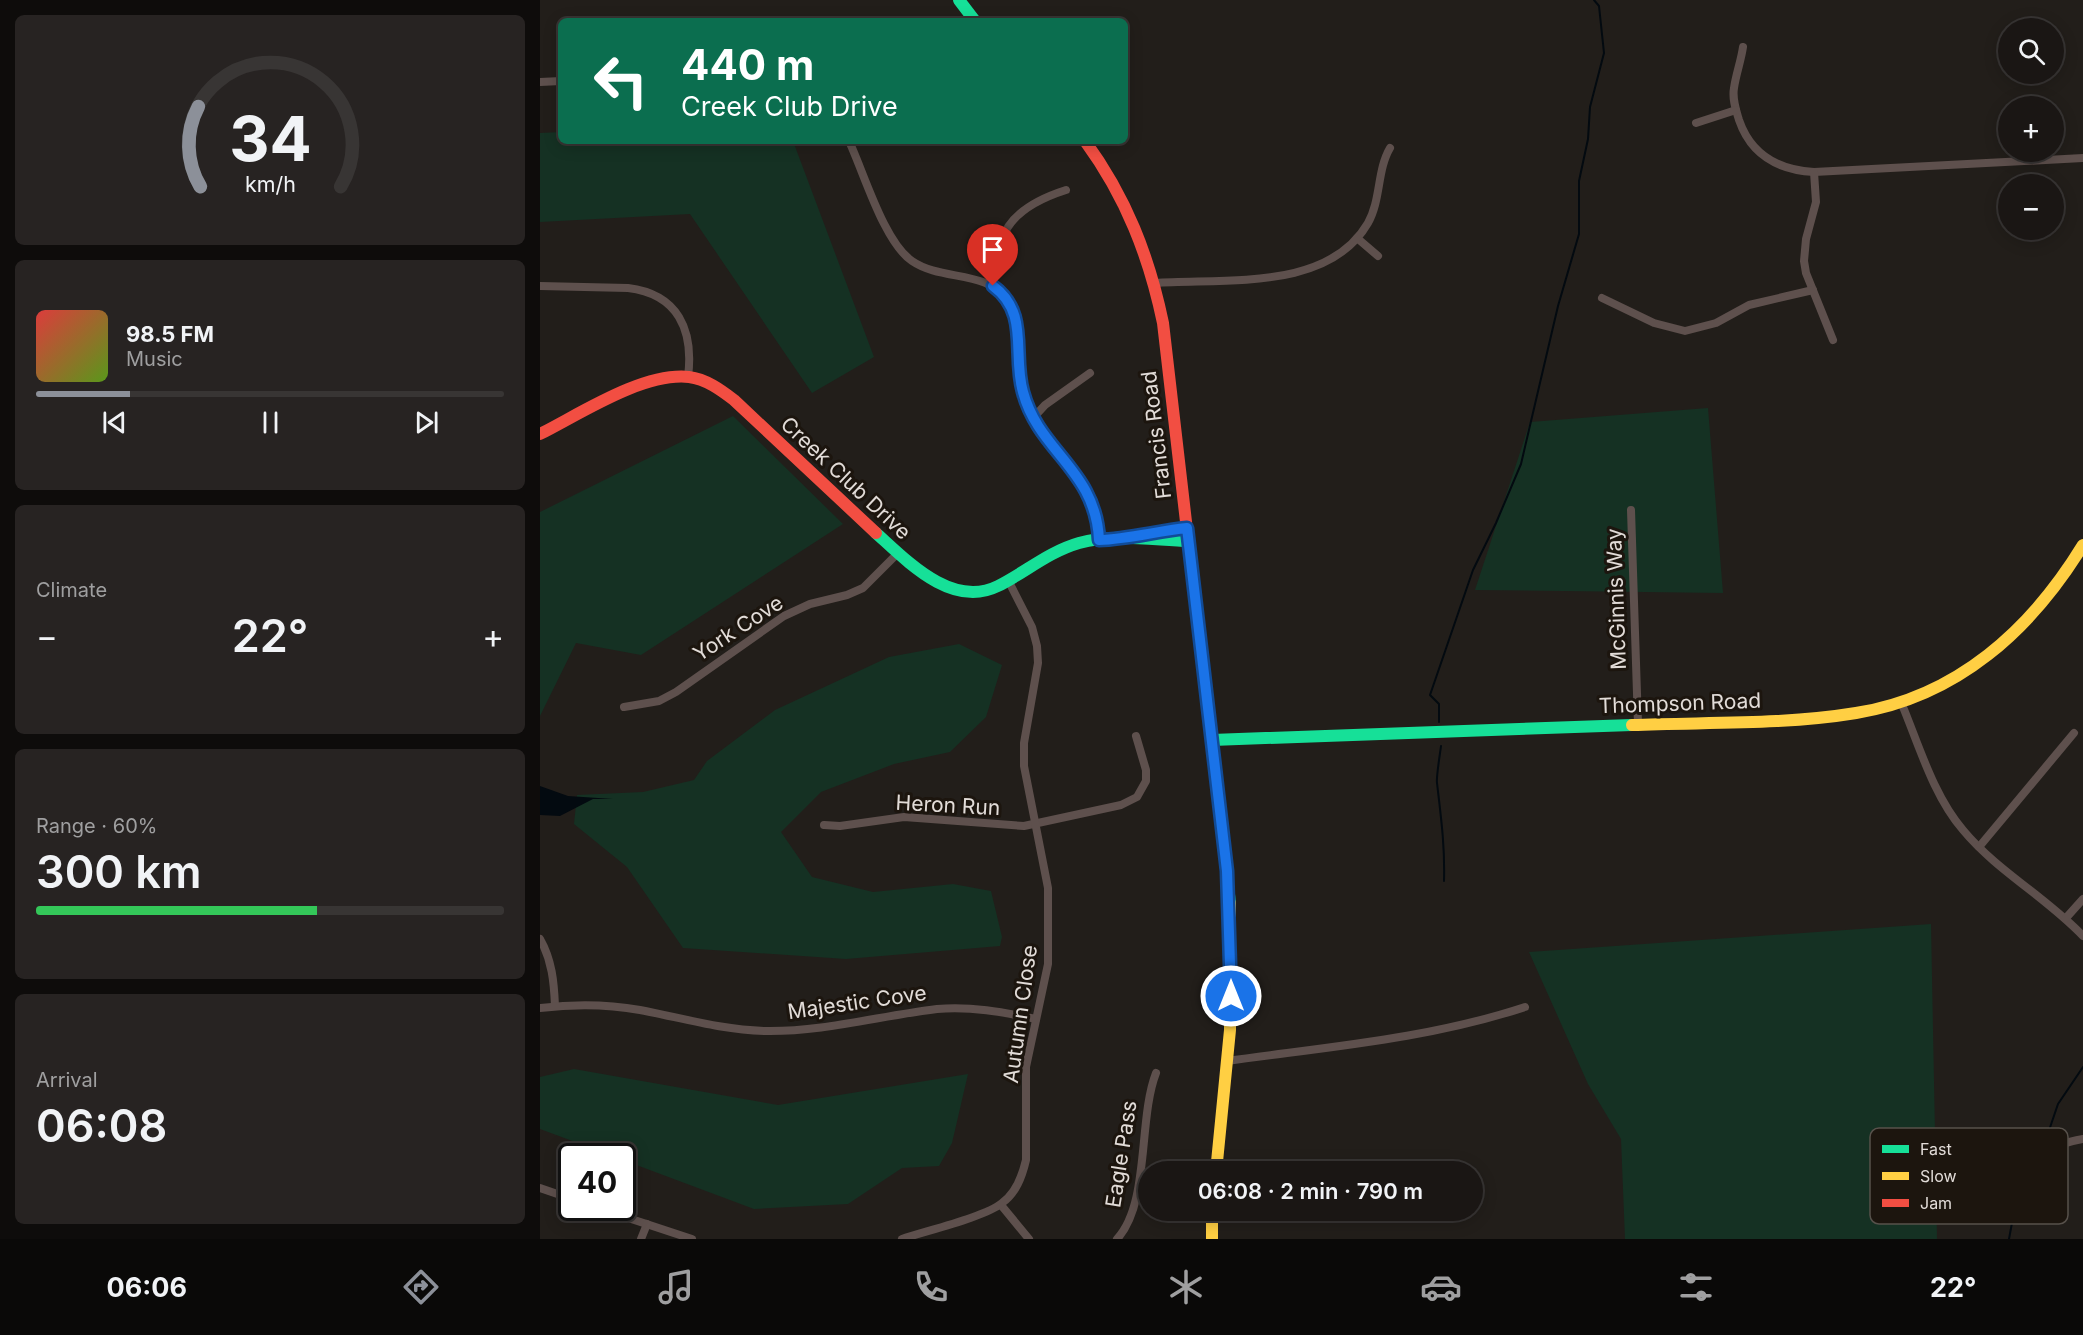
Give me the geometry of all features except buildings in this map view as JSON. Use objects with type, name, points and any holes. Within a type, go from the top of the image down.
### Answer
[{"type":"street","points":[[959,0],[973,18]]},
{"type":"street","points":[[1743,47],[1734,88],[1736,110],[1744,135],[1766,158],[1792,171],[1814,172],[2083,158]]},
{"type":"street","points":[[540,82],[558,81]]},
{"type":"street","points":[[1696,123],[1736,110]]},
{"type":"street","points":[[850,144],[890,235],[902,252],[919,266],[988,284],[1002,293],[1014,310],[1017,320],[1019,367],[1023,393],[1051,445],[1085,487],[1098,522],[1099,540]]},
{"type":"street","name":"Francis Road","points":[[1087,144],[1112,177],[1132,214],[1155,283],[1163,323],[1230,906],[1231,996],[1217,1161]]},
{"type":"street","points":[[1155,283],[1264,277],[1302,272],[1336,257],[1357,238],[1369,221],[1377,200],[1384,164],[1390,148]]},
{"type":"street","points":[[1814,172],[1816,202],[1806,239],[1804,261],[1806,273],[1833,340]]},
{"type":"street","points":[[988,284],[995,270],[1002,241],[1011,222],[1036,202],[1066,190]]},
{"type":"street","points":[[1357,238],[1378,256]]},
{"type":"street","points":[[540,286],[641,289],[661,298],[677,313],[687,334],[690,355],[688,376]]},
{"type":"street","points":[[1602,298],[1654,323],[1685,331],[1716,323],[1749,305],[1813,290]]},
{"type":"street","points":[[1034,417],[1045,405],[1090,373]]},
{"type":"street","name":"Creek Club Drive","points":[[540,434],[663,377],[688,376],[717,387],[734,400],[898,553],[934,583],[960,593],[983,592],[1009,582],[1041,559],[1062,548],[1099,540],[1189,542]]},
{"type":"street","name":"McGinnis Way","points":[[1631,510],[1638,724]]},
{"type":"street","name":"Creek Club Drive","points":[[1132,539],[1154,532],[1187,528]]},
{"type":"street","name":"Thompson Road","points":[[1212,740],[1837,717],[1865,713],[1901,702],[1960,675],[2000,649],[2040,610],[2083,545]]},
{"type":"street","name":"York Cove","points":[[624,707],[659,701],[676,692],[784,616],[810,604],[847,595],[864,588],[898,553]]},
{"type":"street","name":"Autumn Close","points":[[1001,1205],[1015,1191],[1026,1160],[1026,1067],[1048,964],[1049,929],[1048,888],[1023,755],[1038,654],[1032,627],[1009,582]]},
{"type":"street","points":[[1901,702],[1947,807],[1963,831],[2066,918],[2083,936]]},
{"type":"street","points":[[1980,846],[2074,733]]},
{"type":"street","name":"Heron Run","points":[[824,825],[840,826],[904,817],[1013,826],[1121,805],[1137,797],[1142,790],[1146,770],[1136,736]]},
{"type":"street","points":[[2066,918],[2083,899]]},
{"type":"street","points":[[540,939],[548,954],[553,973],[555,1006]]},
{"type":"street","name":"Majestic Cove","points":[[540,1008],[597,1005],[638,1010],[732,1029],[761,1031],[819,1029],[938,1009],[978,1009],[1036,1019]]},
{"type":"street","points":[[1227,1061],[1431,1033],[1485,1021],[1525,1007]]},
{"type":"street","name":"Eagle Pass","points":[[1118,1239],[1134,1209],[1148,1092],[1156,1073]]},
{"type":"street","points":[[2068,1143],[2083,1139]]},
{"type":"street","points":[[540,1188],[558,1194]]},
{"type":"street","points":[[902,1239],[1001,1205],[1029,1239]]},
{"type":"street","points":[[636,1220],[692,1239]]},
{"type":"street","points":[[1212,1221],[1212,1239]]},
{"type":"street","points":[[641,1239],[647,1224]]},
{"type":"green space","points":[[558,132],[558,144],[794,144],[874,357],[812,393],[690,214],[540,222],[540,133]]},
{"type":"green space","points":[[1708,408],[1723,593],[1475,590],[1530,422]]},
{"type":"green space","points":[[733,416],[843,524],[641,655],[576,643],[540,716],[540,512]]},
{"type":"green space","points":[[959,644],[1002,665],[986,717],[950,752],[894,764],[821,792],[781,832],[812,877],[873,892],[953,884],[991,891],[1002,937],[1000,946],[846,959],[683,948],[627,867],[574,824],[577,795],[643,792],[694,780],[707,761],[775,710],[889,657]]},
{"type":"green space","points":[[1931,924],[1935,1128],[1870,1128],[1870,1224],[1937,1224],[1937,1239],[1625,1239],[1621,1139],[1588,1084],[1529,952]]},
{"type":"green space","points":[[574,1069],[778,1105],[968,1074],[952,1143],[939,1166],[902,1168],[848,1204],[754,1209],[636,1165],[636,1143],[578,1143],[540,1129],[540,1077]]},
{"type":"shaded area","points":[[540,786],[568,796],[613,799],[593,799],[560,816],[540,815]]},
{"type":"waterway","points":[[1439,722],[1439,704],[1430,695],[1473,570],[1521,464],[1558,306],[1579,234],[1579,181],[1588,139],[1590,107],[1604,53],[1599,6],[1594,0]]},
{"type":"waterway","points":[[1441,746],[1437,780],[1444,881]]},
{"type":"waterway","points":[[2050,1128],[2058,1104],[2083,1067]]},
{"type":"waterway","points":[[2009,1239],[2012,1224]]},
{"type":"traffic: fast","points":[[959,0],[973,18]]},
{"type":"traffic: fast","points":[[876,533],[931,579],[947,587],[964,591],[981,591],[998,586],[1057,552],[1092,540],[1134,538],[1189,541]]},
{"type":"traffic: fast","points":[[1191,565],[1230,903]]},
{"type":"traffic: fast","points":[[1212,740],[1632,725]]},
{"type":"traffic: slow","points":[[1632,725],[1801,720],[1828,717],[1893,705],[1927,692],[1988,655],[2015,631],[2040,605],[2083,545]]},
{"type":"traffic: slow","points":[[1217,1161],[1230,1030],[1230,903]]},
{"type":"traffic: slow","points":[[1212,1221],[1212,1239]]},
{"type":"traffic: jam","points":[[1087,144],[1113,184],[1134,228],[1157,298],[1163,323],[1191,565]]},
{"type":"traffic: jam","points":[[540,434],[632,388],[671,377],[695,378],[713,386],[734,400],[876,533]]},
{"type":"route","points":[[993,286],[1009,301],[1017,320],[1019,367],[1023,393],[1051,445],[1075,473],[1093,502],[1098,522],[1099,540],[1132,539],[1154,532],[1187,528],[1227,871],[1230,906],[1231,996]]}]
